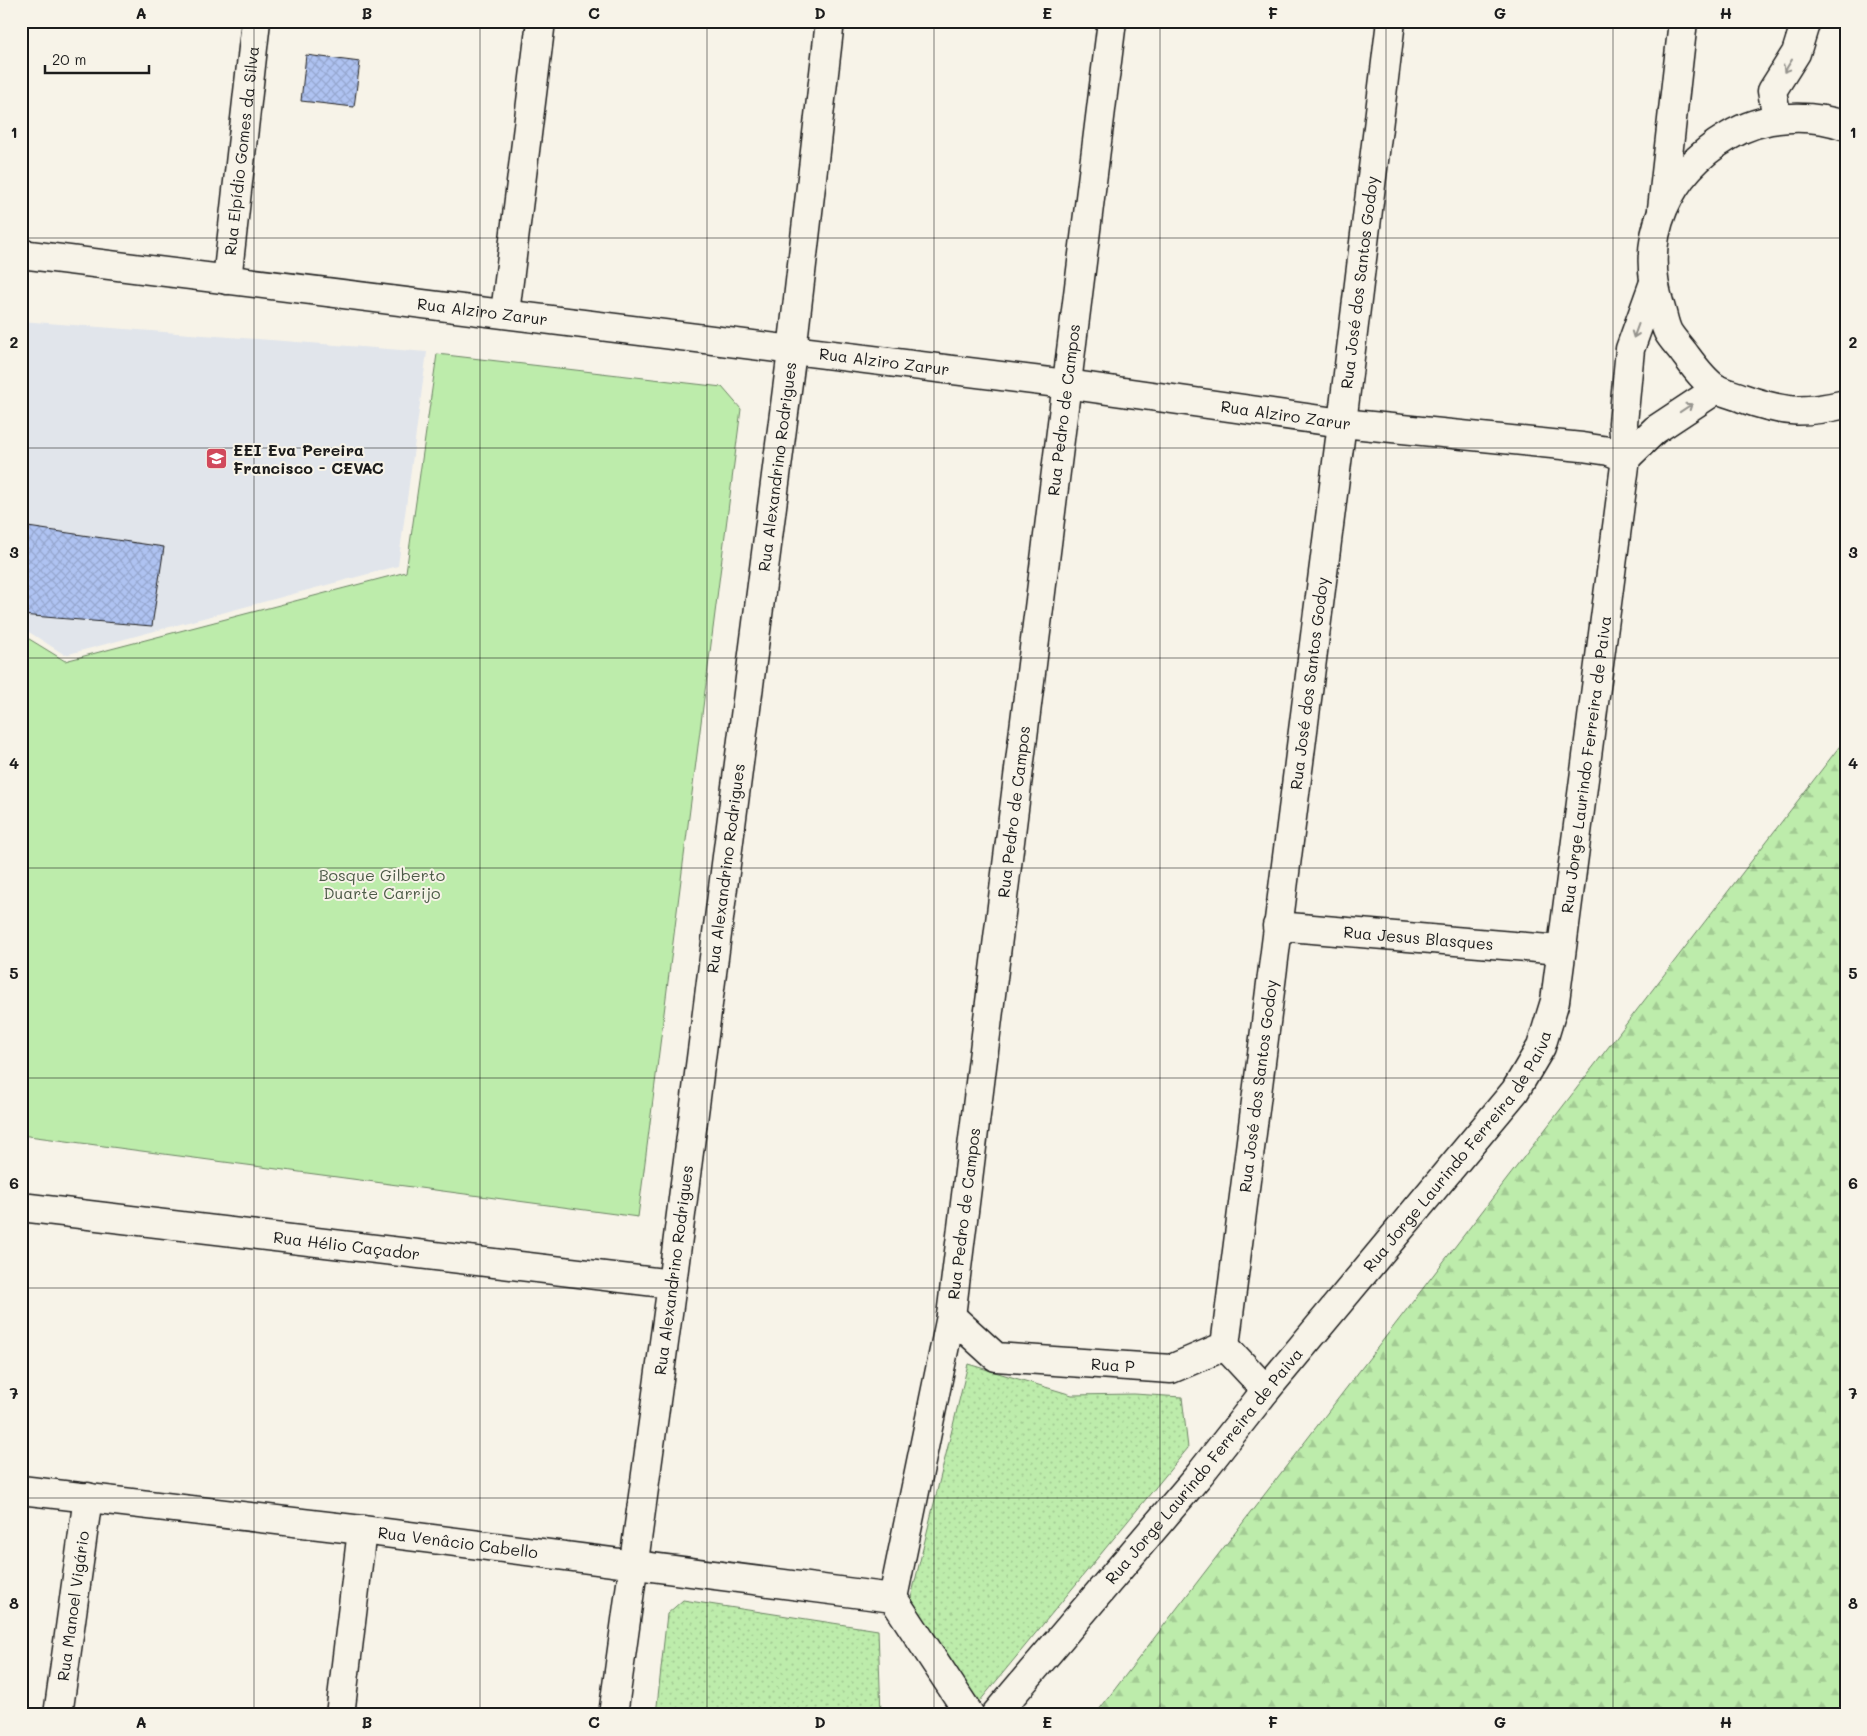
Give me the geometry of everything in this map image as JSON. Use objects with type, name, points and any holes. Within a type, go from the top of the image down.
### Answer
[{"type":"street","name":"Rua Elpídio Gomes da Silva","points":[[226,280],[256,21]]},
{"type":"street","points":[[505,313],[541,21]]},
{"type":"street","name":"Rua Alexandrino Rodrigues","points":[[613,1715],[672,1284],[792,351],[830,21]]},
{"type":"street","name":"Rua Pedro de Campos","points":[[893,1598],[951,1316],[1112,21]]},
{"type":"street","name":"Rua José dos Santos Godoy","points":[[1224,1346],[1342,424],[1391,21]]},
{"type":"street","points":[[1683,21],[1662,209],[1653,246],[1653,285],[1668,332],[1698,372],[1717,389],[1777,410],[1815,411],[1846,404]]},
{"type":"street","points":[[1777,118],[1772,91],[1796,53],[1806,21]]},
{"type":"street","points":[[1662,209],[1681,176],[1708,149],[1740,129],[1777,118],[1827,119],[1846,126]]},
{"type":"street","name":"Rua Alziro Zarur","points":[[21,254],[1066,384],[1342,424],[1582,446],[1609,451],[1626,458]]},
{"type":"street","name":"Rua Jorge Laurindo Ferreira de Paiva","points":[[995,1715],[1200,1474],[1266,1390],[1514,1091],[1541,1047],[1555,1001],[1626,458],[1623,423],[1630,349],[1653,285]]},
{"type":"street","points":[[1626,458],[1656,430],[1717,389]]},
{"type":"street","name":"Rua Jesus Blasques","points":[[1277,926],[1561,950]]},
{"type":"street","name":"Rua Hélio Caçador","points":[[21,1207],[672,1284]]},
{"type":"street","name":"Rua P","points":[[951,1316],[996,1357],[1171,1369],[1224,1346]]},
{"type":"street","points":[[1224,1346],[1266,1390]]},
{"type":"street","name":"Rua Venâcio Cabello","points":[[21,1490],[362,1530],[893,1598]]},
{"type":"street","name":"Rua Manoel Vigário","points":[[58,1715],[88,1497]]},
{"type":"street","points":[[340,1715],[362,1530]]},
{"type":"street","points":[[893,1598],[970,1715]]},
{"type":"shaded area","name":"EEI Eva Pereira Francisco - CEVAC","points":[[21,321],[427,352],[398,566],[65,655],[21,627]]},
{"type":"green space","name":"Bosque Gilberto Duarte Carrijo","points":[[437,354],[722,387],[741,409],[638,1217],[21,1135],[21,634],[65,661],[406,572]]},
{"type":"green space","points":[[1846,738],[1846,1715],[1095,1715]]},
{"type":"green space","points":[[968,1364],[1072,1395],[1134,1394],[1182,1397],[1188,1448],[979,1702],[908,1610]]},
{"type":"green space","points":[[683,1600],[878,1630],[881,1715],[656,1715],[667,1614]]},
{"type":"building","points":[[306,55],[360,62],[354,107],[301,101]]},
{"type":"building","points":[[21,526],[164,547],[152,626],[21,615]]},
{"type":"place","name":"EEI Eva Pereira Francisco - CEVAC","points":[[217,459]]}]
